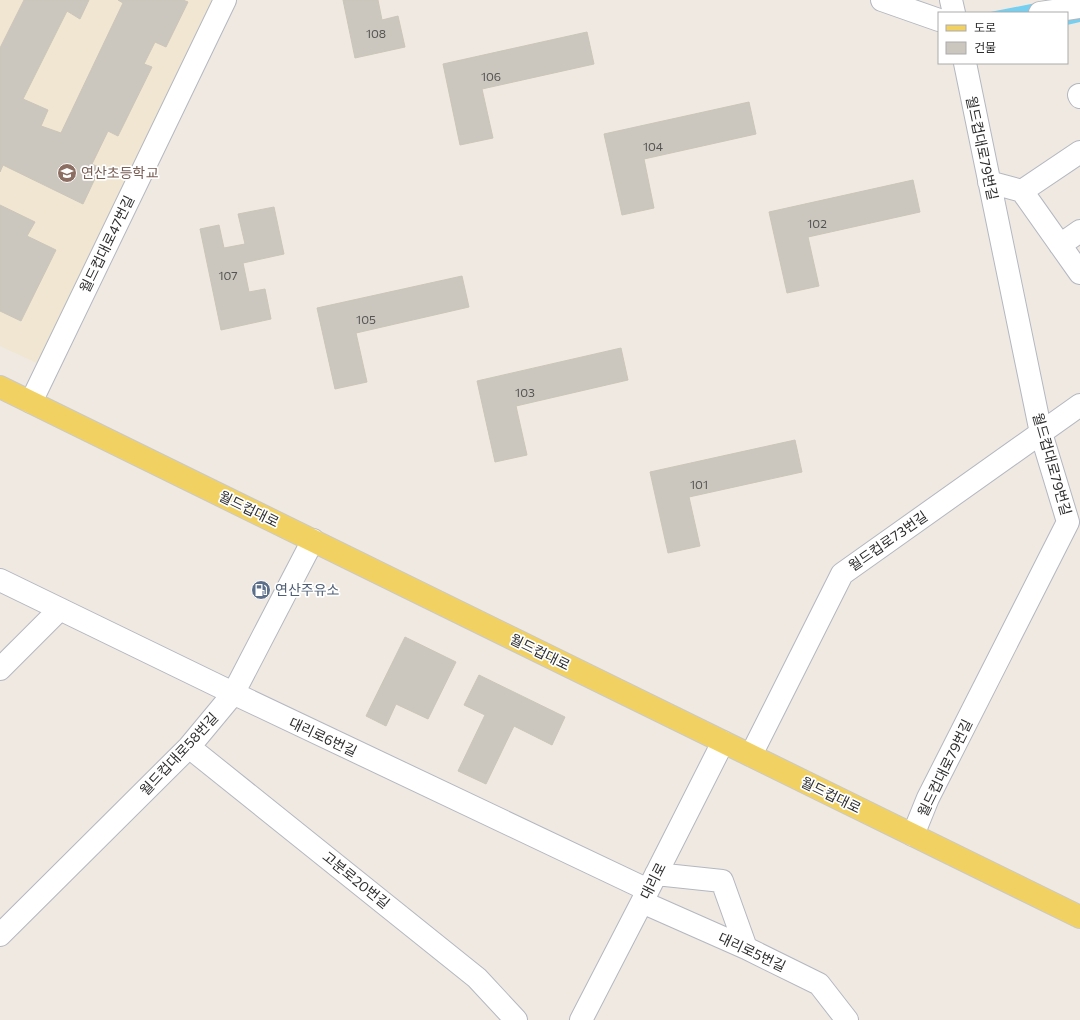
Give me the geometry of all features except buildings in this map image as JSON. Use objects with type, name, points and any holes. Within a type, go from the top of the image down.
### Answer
[{"type":"main road","name":"월드컵대로","points":[[0,387],[1080,917]]},
{"type":"street","name":"월드컵대로47번길","points":[[32,402],[225,0]]},
{"type":"street","points":[[882,0],[938,20]]},
{"type":"street","points":[[951,0],[954,12]]},
{"type":"street","points":[[1047,12],[1080,7]]},
{"type":"street","name":"월드컵대로79번길","points":[[913,835],[928,798],[1068,522],[1041,433],[965,64]]},
{"type":"street","points":[[1022,191],[1080,152]]},
{"type":"street","points":[[989,182],[1022,191],[1080,273]]},
{"type":"street","points":[[1060,245],[1080,231]]},
{"type":"street","name":"월드컵로73번길","points":[[751,756],[842,574],[1080,404]]},
{"type":"street","name":"월드컵대로58번길","points":[[0,935],[190,747],[233,694],[313,540]]},
{"type":"street","name":"대리로6번길","points":[[0,580],[233,694],[649,889]]},
{"type":"street","points":[[0,669],[60,609]]},
{"type":"street","name":"대리로","points":[[581,1020],[723,742]]},
{"type":"street","name":"고분로20번길","points":[[190,747],[477,978],[516,1020]]},
{"type":"street","points":[[649,889],[722,881],[746,948]]},
{"type":"street","name":"대리로5번길","points":[[649,889],[746,948],[819,984],[847,1020]]},
{"type":"shaded area","name":"연산초등학교","points":[[0,0],[221,0],[39,364],[0,346]]},
{"type":"water","points":[[1051,0],[1080,0],[1080,22],[1068,25],[1068,12],[990,12]]},
{"type":"place","name":"연산초등학교","points":[[67,173]]},
{"type":"place","name":"연산주유소","points":[[261,590]]}]
